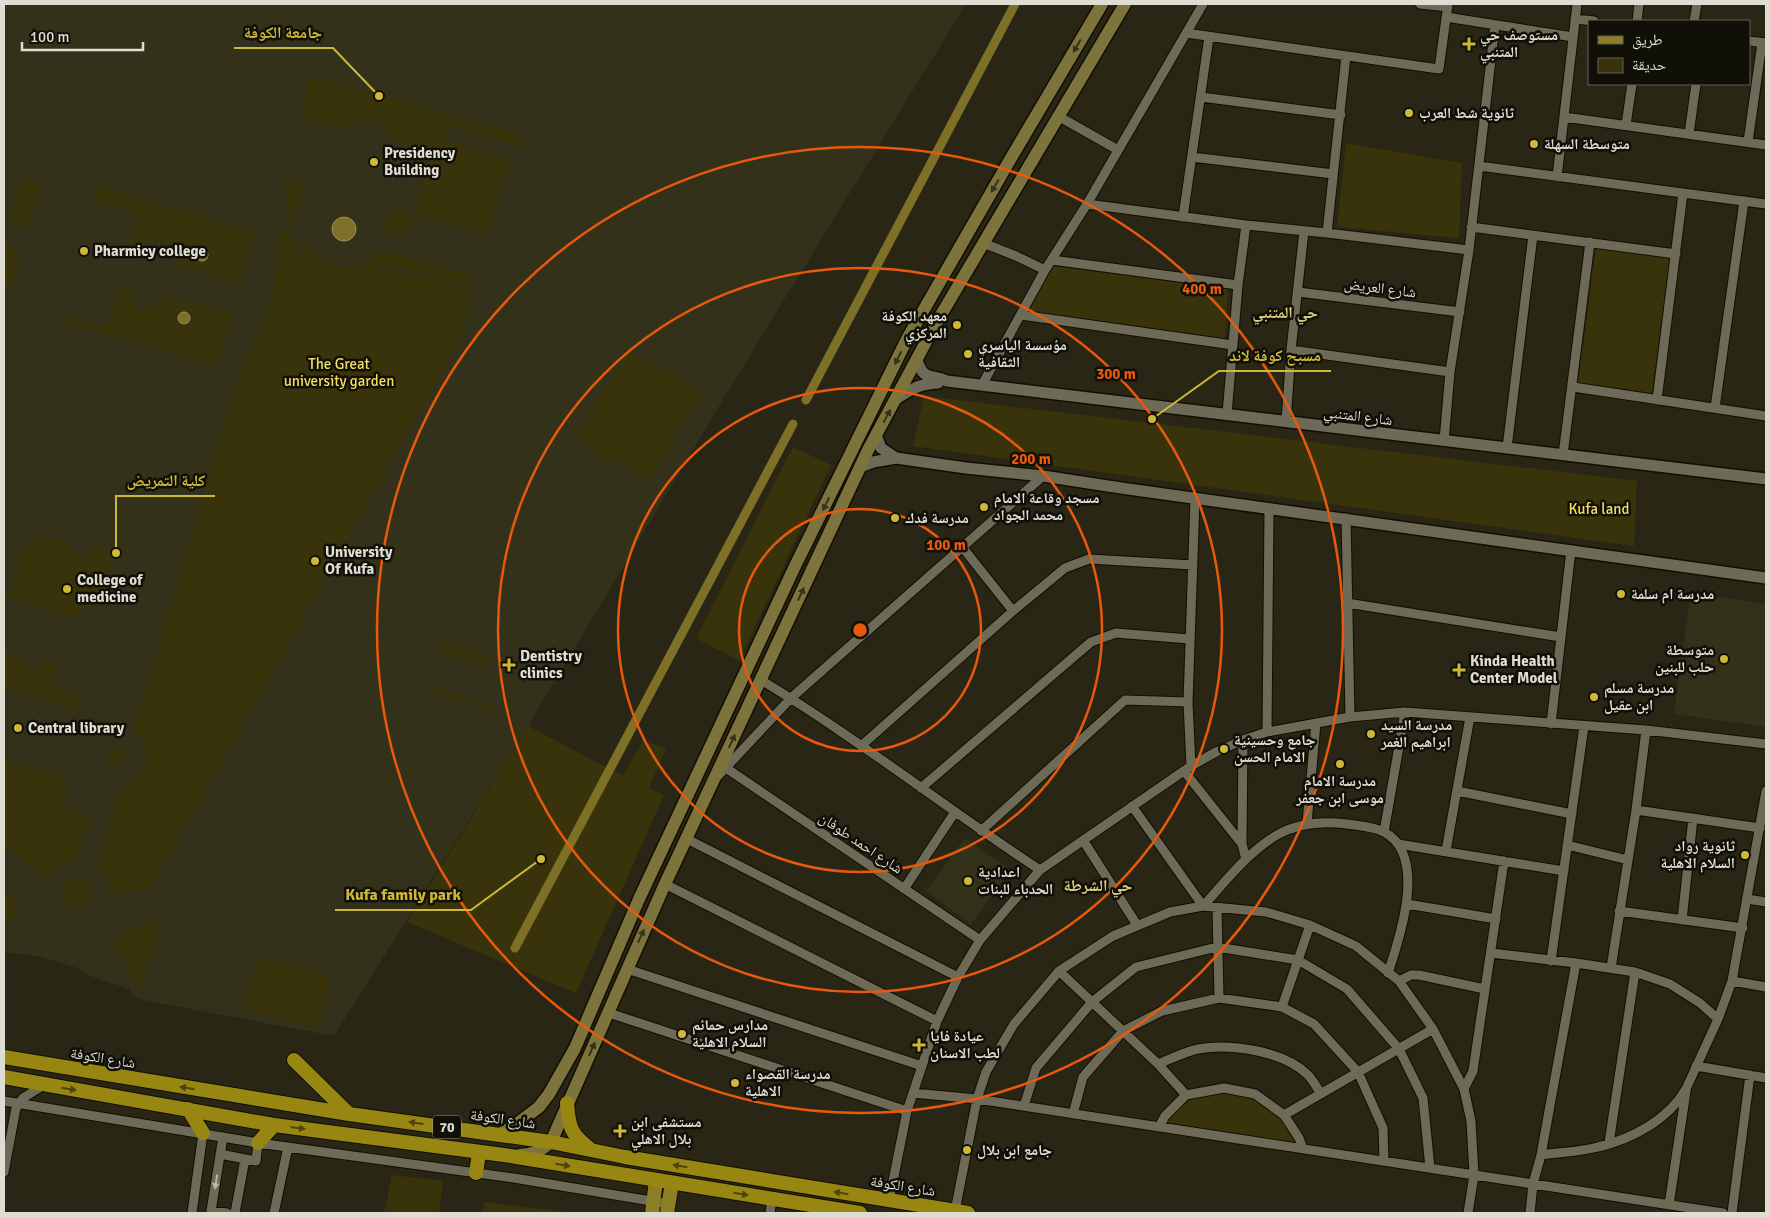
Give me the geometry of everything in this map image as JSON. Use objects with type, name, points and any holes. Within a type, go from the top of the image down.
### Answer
[{"type":"highway","name":"شارع الكوفة","points":[[4,1057],[251,1099],[551,1142],[626,1157],[962,1212]]},
{"type":"highway","points":[[294,1060],[349,1114]]},
{"type":"highway","name":"70","points":[[4,1077],[274,1125],[504,1155],[656,1180],[771,1206],[860,1213]]},
{"type":"highway","points":[[208,1113],[213,1103],[211,1092]]},
{"type":"highway","points":[[247,1120],[244,1114],[245,1107],[251,1099]]},
{"type":"highway","points":[[567,1103],[571,1130],[574,1136],[589,1149]]},
{"type":"highway","points":[[188,1109],[203,1133]]},
{"type":"highway","points":[[258,1143],[274,1125]]},
{"type":"highway","points":[[476,1173],[480,1153]]},
{"type":"highway","points":[[626,1157],[622,1166],[628,1176]]},
{"type":"main road","points":[[498,1135],[514,1126],[539,1106],[549,1094],[575,1048],[639,899],[796,564],[908,339],[1011,158],[1102,4]]},
{"type":"main road","points":[[504,1155],[534,1154],[551,1142],[665,884],[860,467],[917,360],[983,243],[1125,4]]},
{"type":"main road","points":[[732,704],[733,708],[739,712],[747,709]]},
{"type":"main road","points":[[562,1070],[562,1075],[567,1081],[572,1083],[578,1080]]},
{"type":"main road","points":[[653,1207],[656,1180]]},
{"type":"main road","points":[[668,1209],[672,1183]]},
{"type":"street","points":[[982,385],[1045,270],[1118,150],[1201,4]]},
{"type":"street","points":[[1186,33],[1439,69],[1448,5],[1420,4]]},
{"type":"street","points":[[1557,177],[1577,4]]},
{"type":"street","points":[[1637,20],[1639,4]]},
{"type":"street","points":[[1694,20],[1697,4]]},
{"type":"street","points":[[1446,17],[1573,37]]},
{"type":"street","points":[[1576,19],[1588,20]]},
{"type":"street","points":[[1444,441],[1450,372],[1472,227],[1495,25]]},
{"type":"street","points":[[1183,217],[1209,37]]},
{"type":"street","points":[[1748,142],[1764,43],[1750,41]]},
{"type":"street","points":[[1327,233],[1346,56]]},
{"type":"street","points":[[1626,125],[1632,85]]},
{"type":"street","points":[[1689,134],[1696,85]]},
{"type":"street","points":[[1201,96],[1341,115]]},
{"type":"street","points":[[1058,116],[1118,150]]},
{"type":"street","points":[[1564,117],[1766,145]]},
{"type":"street","points":[[1192,156],[1333,174]]},
{"type":"street","points":[[1479,166],[1766,204]]},
{"type":"street","points":[[1657,400],[1682,193]]},
{"type":"street","points":[[1715,408],[1744,201]]},
{"type":"street","points":[[1086,204],[1246,226],[1327,233],[1468,250]]},
{"type":"street","points":[[1227,414],[1238,285],[1246,226]]},
{"type":"street","points":[[1472,227],[1676,254]]},
{"type":"street","points":[[1286,422],[1291,350],[1304,231]]},
{"type":"street","points":[[1507,448],[1533,235]]},
{"type":"street","points":[[1563,455],[1590,242]]},
{"type":"street","points":[[983,243],[1045,270]]},
{"type":"street","points":[[1052,260],[1238,285]]},
{"type":"street","name":"شارع العريض","points":[[1298,292],[1460,312]]},
{"type":"street","points":[[1021,315],[1233,345]]},
{"type":"street","points":[[1291,350],[1450,372]]},
{"type":"street","name":"شارع المتنبي","points":[[917,360],[920,370],[925,376],[947,381],[1766,479]]},
{"type":"street","name":"شارع المتنبي","points":[[896,399],[917,386],[947,381]]},
{"type":"street","points":[[1573,387],[1766,416]]},
{"type":"street","points":[[876,436],[881,448],[896,458]]},
{"type":"street","points":[[860,467],[873,462],[896,458],[1043,476],[1766,578]]},
{"type":"street","points":[[714,779],[791,698],[1043,476]]},
{"type":"street","points":[[1196,498],[1188,702],[1188,768],[1242,844]]},
{"type":"street","points":[[1267,732],[1269,509]]},
{"type":"street","points":[[1346,518],[1350,717]]},
{"type":"street","points":[[963,548],[1013,611]]},
{"type":"street","points":[[1551,724],[1571,550]]},
{"type":"street","points":[[861,746],[1013,611],[1065,568],[1088,559],[1193,565]]},
{"type":"street","points":[[1347,603],[1561,637]]},
{"type":"street","points":[[921,788],[1091,642],[1116,633],[1190,639]]},
{"type":"street","points":[[761,680],[791,698],[1040,870]]},
{"type":"street","points":[[981,831],[1125,700],[1188,702]]},
{"type":"street","points":[[1384,832],[1405,712]]},
{"type":"street","points":[[889,1201],[907,1112],[937,1021],[958,977],[980,940],[1040,870],[1188,768],[1216,752],[1267,732],[1350,717],[1405,712],[1646,730],[1766,744]]},
{"type":"street","points":[[1446,852],[1470,717]]},
{"type":"street","points":[[1307,823],[1316,723]]},
{"type":"street","points":[[1551,961],[1584,726]]},
{"type":"street","points":[[1611,968],[1636,810],[1646,730]]},
{"type":"street","points":[[1243,740],[1242,844],[1246,859]]},
{"type":"street","name":"شارع احمد طوفان","points":[[726,768],[980,940]]},
{"type":"street","points":[[1457,790],[1572,814]]},
{"type":"street","points":[[1541,1155],[1582,1150],[1629,1136],[1658,1121],[1681,1098],[1718,1019],[1732,981],[1760,828],[1764,817],[1766,791]]},
{"type":"street","points":[[1132,806],[1203,906]]},
{"type":"street","points":[[1636,810],[1760,828]]},
{"type":"street","points":[[904,889],[955,812]]},
{"type":"street","points":[[1682,920],[1693,818]]},
{"type":"street","points":[[1203,906],[1246,859],[1278,835],[1307,823],[1333,822],[1366,826],[1384,832],[1398,844],[1404,858],[1408,878],[1407,904],[1388,973]]},
{"type":"street","points":[[687,838],[958,977]]},
{"type":"street","points":[[1083,840],[1137,926]]},
{"type":"street","points":[[1398,844],[1564,871]]},
{"type":"street","points":[[1567,845],[1628,860]]},
{"type":"street","points":[[1464,1089],[1473,1071],[1504,861]]},
{"type":"street","points":[[665,884],[937,1021]]},
{"type":"street","points":[[1747,899],[1766,902]]},
{"type":"street","points":[[1407,904],[1496,920]]},
{"type":"street","points":[[962,1212],[977,1099],[986,1072],[1014,1024],[1059,971],[1113,936],[1170,912],[1203,906],[1266,912],[1310,925],[1356,946],[1399,982],[1433,1029],[1464,1089],[1471,1121],[1474,1175],[1468,1213]]},
{"type":"street","points":[[1217,908],[1219,998]]},
{"type":"street","points":[[1619,911],[1743,928]]},
{"type":"street","points":[[1282,1007],[1310,925]]},
{"type":"street","points":[[1024,1106],[1036,1068],[1092,1002],[1136,967],[1217,947],[1298,960],[1347,989],[1399,1049],[1423,1098],[1430,1168]]},
{"type":"street","points":[[1491,954],[1576,963],[1635,972],[1670,984],[1700,1003],[1718,1019]]},
{"type":"street","points":[[1530,1213],[1533,1184],[1541,1155],[1576,963]]},
{"type":"street","points":[[627,969],[922,1066]]},
{"type":"street","points":[[1059,971],[1158,1064],[1186,1096]]},
{"type":"street","points":[[1609,1143],[1635,972]]},
{"type":"street","points":[[1399,982],[1410,975],[1419,975],[1485,990]]},
{"type":"street","points":[[1732,981],[1766,986]]},
{"type":"street","points":[[1073,1114],[1084,1077],[1122,1031],[1162,1011],[1219,998],[1282,1007],[1314,1024],[1358,1072],[1382,1128],[1384,1161]]},
{"type":"street","points":[[609,1013],[907,1112]]},
{"type":"street","points":[[1284,1115],[1433,1029]]},
{"type":"street","points":[[1158,1064],[1197,1050],[1226,1047],[1273,1054],[1294,1064],[1308,1075],[1321,1094]]},
{"type":"street","points":[[1696,1066],[1766,1078]]},
{"type":"street","points":[[1732,1213],[1750,1075]]},
{"type":"street","points":[[4,1172],[13,1120],[19,1103],[44,1085]]},
{"type":"street","points":[[1159,1127],[1164,1116],[1186,1096],[1224,1088],[1255,1094],[1284,1115],[1299,1138],[1303,1149]]},
{"type":"street","points":[[1670,1205],[1686,1089]]},
{"type":"street","points":[[913,1093],[977,1099],[1723,1213]]},
{"type":"street","points":[[4,1101],[258,1143],[476,1173],[668,1209]]},
{"type":"street","points":[[192,1213],[203,1133]]},
{"type":"street","points":[[223,1137],[211,1211],[227,1213]]},
{"type":"street","points":[[220,1154],[256,1161],[258,1143]]},
{"type":"street","points":[[274,1213],[288,1147]]},
{"type":"street","points":[[235,1213],[245,1159]]},
{"type":"shaded area","name":"University Of Kufa","points":[[4,4],[966,4],[725,396],[528,726],[334,1036],[138,999],[129,989],[87,975],[78,968],[37,956],[4,952]]},
{"type":"shaded area","points":[[344,217],[353,220],[356,229],[353,238],[344,241],[335,238],[332,229],[335,220]]},
{"type":"shaded area","points":[[202,249],[208,255],[202,261],[196,255]]},
{"type":"shaded area","points":[[182,312],[186,312],[190,318],[186,324],[182,324],[178,320],[178,316]]},
{"type":"shaded area","name":"متوسطة حلب للبنين","points":[[1691,593],[1766,604],[1766,727],[1674,714]]},
{"type":"shaded area","name":"اعدادية الحدباء للبنات","points":[[965,838],[1010,870],[971,924],[926,891]]},
{"type":"green space","points":[[310,76],[524,136],[521,148],[449,126],[446,140],[510,159],[488,235],[415,214],[432,155],[401,145],[389,130],[372,121],[361,120],[342,129],[300,119]]},
{"type":"green space","points":[[1346,143],[1462,163],[1459,238],[1337,227]]},
{"type":"green space","points":[[286,178],[304,184],[291,229],[286,192]]},
{"type":"green space","points":[[23,179],[41,184],[28,225],[24,223],[22,229],[9,225]]},
{"type":"green space","points":[[96,186],[255,232],[240,284],[179,265],[162,235],[130,251],[138,215],[92,200]]},
{"type":"green space","points":[[389,208],[412,214],[406,238],[382,232]]},
{"type":"green space","name":"The Great university garden","points":[[277,234],[291,234],[301,261],[319,277],[330,281],[341,283],[353,282],[375,274],[384,267],[473,292],[459,338],[441,373],[149,889],[111,894],[108,889],[108,880],[100,868],[100,856],[118,793],[136,779],[145,767],[146,754],[142,742],[134,730],[230,405],[245,361],[267,317],[278,260]]},
{"type":"green space","points":[[4,243],[18,247],[18,253],[21,254],[12,286],[4,284]]},
{"type":"green space","points":[[304,244],[309,245],[319,259],[342,268],[366,262],[381,250],[470,275],[467,288],[384,263],[373,272],[359,279],[349,281],[331,279],[323,277],[305,264],[302,255]]},
{"type":"green space","points":[[1596,248],[1670,258],[1652,393],[1578,383]]},
{"type":"green space","points":[[1053,266],[1228,289],[1225,341],[1028,312]]},
{"type":"green space","points":[[122,284],[126,285],[139,312],[170,297],[232,314],[218,365],[58,321],[60,314],[107,328]]},
{"type":"green space","points":[[626,351],[647,360],[702,392],[648,481],[618,462],[600,457],[577,438]]},
{"type":"green space","name":"Kufa land","points":[[924,396],[1637,481],[1634,546],[913,446]]},
{"type":"green space","points":[[793,447],[831,465],[739,661],[696,638]]},
{"type":"green space","points":[[36,536],[54,541],[56,537],[70,542],[73,551],[82,557],[90,553],[95,546],[116,551],[111,572],[98,576],[97,582],[102,589],[99,601],[72,617],[28,605],[4,593],[4,589],[11,592],[23,545],[32,547]]},
{"type":"green space","points":[[442,641],[490,655],[492,659],[490,665],[485,667],[439,652]]},
{"type":"green space","points":[[4,651],[37,668],[43,660],[57,665],[50,686],[81,695],[77,710],[4,689]]},
{"type":"green space","points":[[430,687],[468,698],[468,704],[427,692]]},
{"type":"green space","points":[[475,701],[494,707],[489,711],[474,706]]},
{"type":"green space","points":[[528,726],[623,776],[643,740],[666,749],[649,788],[664,795],[576,993],[407,922]]},
{"type":"green space","points":[[117,748],[123,751],[126,757],[123,763],[117,766],[111,763],[108,757],[111,751]]},
{"type":"green space","points":[[4,759],[69,779],[61,807],[90,816],[76,859],[57,868],[47,880],[4,846]]},
{"type":"green space","points":[[77,877],[88,881],[92,892],[88,903],[77,907],[66,903],[62,892],[66,881]]},
{"type":"green space","points":[[4,892],[12,898],[20,914],[4,923]]},
{"type":"green space","points":[[154,918],[154,922],[161,924],[139,989],[113,941]]},
{"type":"green space","points":[[258,956],[329,975],[320,1027],[243,1011]]},
{"type":"green space","points":[[1226,1092],[1254,1098],[1282,1119],[1295,1138],[1298,1147],[1163,1126],[1176,1110],[1190,1100]]},
{"type":"green space","points":[[392,1175],[443,1181],[439,1213],[384,1213]]},
{"type":"green space","points":[[484,1202],[576,1213],[482,1213]]},
{"type":"waterway","points":[[806,400],[1015,4]]},
{"type":"waterway","points":[[515,948],[793,424]]},
{"type":"place","name":"مستوصف حي المتنبي","points":[[1469,44]]},
{"type":"place","name":"جامعة الكوفة","points":[[379,96]]},
{"type":"place","name":"ثانوية شط العرب","points":[[1409,113]]},
{"type":"place","name":"متوسطة السهلة","points":[[1534,144]]},
{"type":"place","name":"Presidency Building","points":[[374,162]]},
{"type":"place","name":"Pharmicy college","points":[[84,251]]},
{"type":"place","name":"معهد الكوفة المركزي","points":[[957,325]]},
{"type":"place","name":"مؤسسة الياسري الثقافية","points":[[968,354]]},
{"type":"place","name":"مسبح كوفة لاند","points":[[1152,419]]},
{"type":"place","name":"مسجد وقاعة الامام محمد الجواد","points":[[984,507]]},
{"type":"place","name":"مدرسة فدك","points":[[895,518]]},
{"type":"place","name":"كلية التمريض","points":[[116,553]]},
{"type":"place","name":"University Of Kufa","points":[[315,561]]},
{"type":"place","name":"College of medicine","points":[[67,589]]},
{"type":"place","name":"مدرسة ام سلمة","points":[[1621,594]]},
{"type":"place","name":"متوسطة حلب للبنين","points":[[1724,659]]},
{"type":"place","name":"Dentistry clinics","points":[[509,665]]},
{"type":"place","name":"Kinda Health Center Model","points":[[1459,670]]},
{"type":"place","name":"مدرسة مسلم ابن عقيل","points":[[1594,697]]},
{"type":"place","name":"Central library","points":[[18,728]]},
{"type":"place","name":"مدرسة السيد ابراهيم الغمر","points":[[1371,734]]},
{"type":"place","name":"جامع وحسينية الامام الحسن","points":[[1224,749]]},
{"type":"place","name":"مدرسة الامام موسى ابن جعفر","points":[[1340,764]]},
{"type":"place","name":"ثانوية رواد السلام الاهلية","points":[[1745,855]]},
{"type":"place","name":"Kufa family park","points":[[541,859]]},
{"type":"place","name":"اعدادية الحدباء للبنات","points":[[968,881]]},
{"type":"place","name":"مدارس حمائم السلام الاهلية","points":[[682,1034]]},
{"type":"place","name":"عيادة فايا لطب الاسنان","points":[[919,1045]]},
{"type":"place","name":"مدرسة القصواء الاهلية","points":[[735,1083]]},
{"type":"place","name":"مستشفى ابن بلال الاهلي","points":[[620,1131]]},
{"type":"place","name":"جامع ابن بلال","points":[[967,1150]]},
{"type":"district","name":"حي المتنبي","points":[[1285,312]]},
{"type":"district","name":"حي الشرطة","points":[[1098,885]]}]
